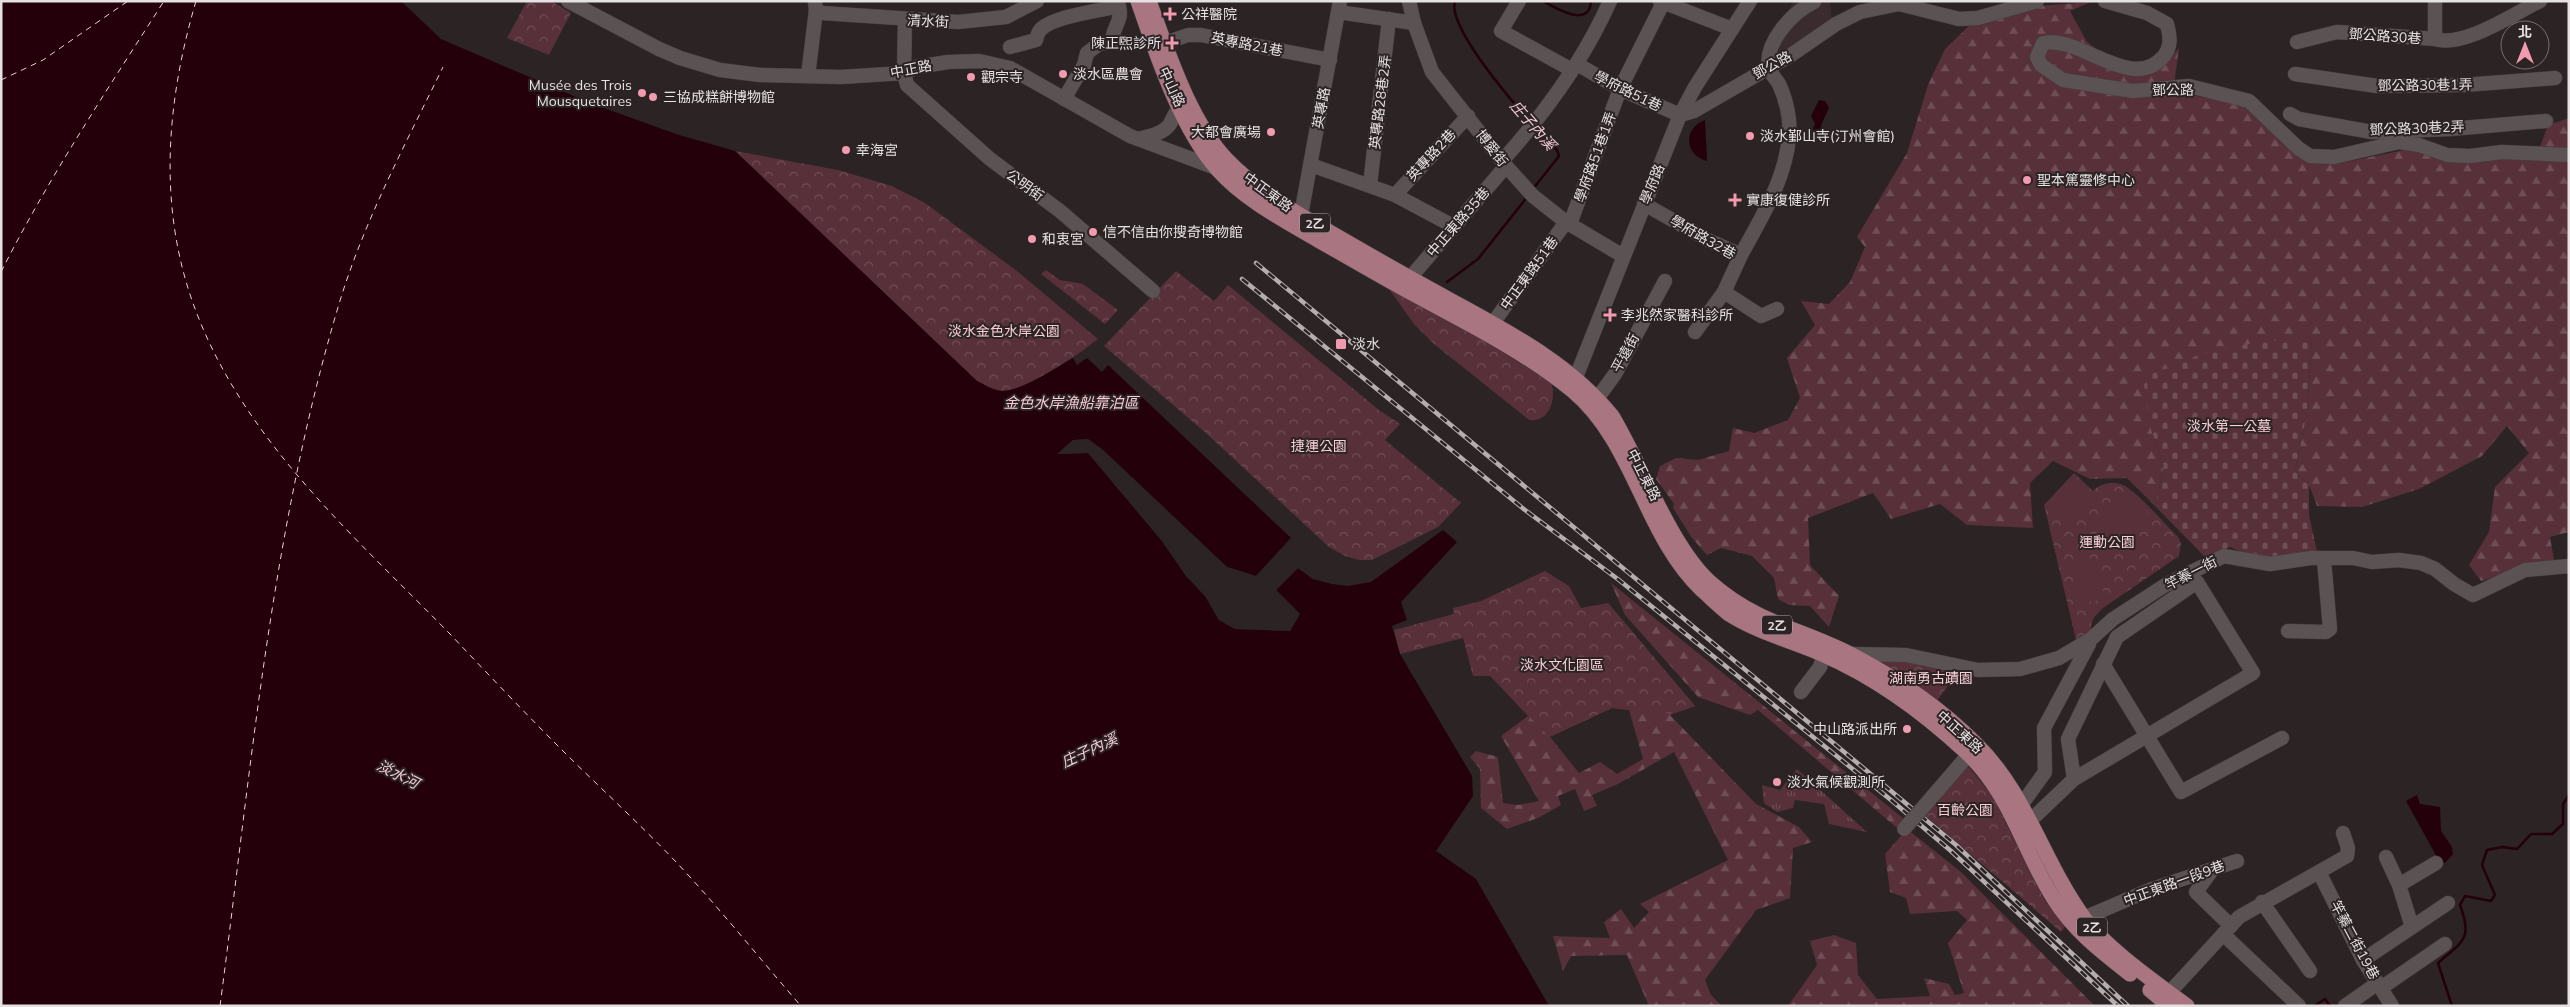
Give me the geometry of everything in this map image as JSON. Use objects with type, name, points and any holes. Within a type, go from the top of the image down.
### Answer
[{"type":"main road","name":"中山路","points":[[1138,1],[1165,77],[1196,139],[1221,164]]},
{"type":"main road","name":"中山路","points":[[1149,1],[1165,43],[1221,164]]},
{"type":"main road","name":"中正東路","points":[[1221,164],[1246,177],[1301,215],[1493,324],[1574,384],[1594,403],[1612,416],[1686,552],[1710,583],[1739,606],[1782,628],[1851,654],[1920,699],[1972,749],[1996,787],[2024,822]]},
{"type":"main road","name":"中正東路","points":[[1221,164],[1237,189],[1289,223],[1574,384]]},
{"type":"main road","name":"中正東路","points":[[1594,403],[1679,564],[1700,587],[1729,614],[1770,634],[1824,655],[1872,680],[1972,749],[2002,773],[2022,804],[2024,822]]},
{"type":"main road","name":"2乙","points":[[2024,822],[2084,918],[2103,939],[2169,999]]},
{"type":"main road","name":"2乙","points":[[2024,822],[2052,896],[2068,919],[2092,944],[2169,999],[2187,1006]]},
{"type":"street","name":"中正路","points":[[568,1],[680,58],[720,70],[760,75],[840,77],[904,73],[917,66],[948,62],[979,61],[1010,68],[1138,139],[1221,164]]},
{"type":"street","name":"清水街","points":[[816,6],[822,13],[905,20],[958,22],[1006,17],[1037,1]]},
{"type":"street","name":"博愛街","points":[[1409,1],[1414,23],[1432,72],[1504,164],[1533,196],[1568,223],[1623,256]]},
{"type":"street","name":"學府路51巷","points":[[1519,1],[1501,31],[1620,89],[1680,115]]},
{"type":"street","name":"中正東路35巷","points":[[1410,278],[1530,130],[1575,67],[1610,1]]},
{"type":"street","name":"學府路","points":[[1574,384],[1680,115],[1750,1]]},
{"type":"street","name":"鄧公路","points":[[1680,115],[1694,111],[1769,68],[1836,24],[1860,12],[1898,4],[1959,19],[1978,18],[2037,1]]},
{"type":"street","name":"鄧公路","points":[[2105,1],[2147,14],[2167,24],[2170,37],[2168,51],[2158,64],[2142,68],[2125,68],[2067,44],[2050,41],[2042,43],[2038,50],[2037,57],[2041,65],[2062,80],[2096,87],[2133,91],[2189,86],[2249,101],[2298,148],[2310,156],[2334,157],[2399,142],[2419,145],[2447,155],[2470,156],[2502,152],[2569,156]]},
{"type":"street","name":"鄧公路30巷","points":[[2297,42],[2337,32],[2435,39],[2435,1]]},
{"type":"street","points":[[2435,39],[2444,42],[2464,39],[2540,1]]},
{"type":"street","points":[[1741,256],[1784,172],[1790,135],[1787,108],[1779,85],[1769,68],[1770,51],[1794,14],[1814,2]]},
{"type":"street","points":[[1670,3],[1732,29]]},
{"type":"street","name":"學府路51巷1弄","points":[[1568,223],[1620,89],[1670,3]]},
{"type":"street","points":[[808,76],[816,6]]},
{"type":"street","points":[[1010,47],[1036,40],[1043,28],[1056,21],[1118,6],[1120,19],[1112,35],[1112,42],[1099,44],[1087,53],[1084,65],[1064,99]]},
{"type":"street","points":[[1339,7],[1414,23]]},
{"type":"street","name":"英專路","points":[[1301,215],[1339,7]]},
{"type":"street","name":"英專路28巷2弄","points":[[1370,185],[1389,19]]},
{"type":"street","points":[[904,73],[905,20]]},
{"type":"street","name":"英專路21巷","points":[[1165,43],[1188,36],[1201,35],[1330,60]]},
{"type":"street","name":"公明街","points":[[904,73],[907,85],[990,159],[1060,211],[1153,291]]},
{"type":"street","name":"鄧公路30巷1弄","points":[[2295,74],[2377,86],[2464,85],[2555,78]]},
{"type":"street","points":[[1138,139],[1161,132],[1168,126],[1175,112],[1181,108]]},
{"type":"street","name":"鄧公路30巷2弄","points":[[2290,114],[2299,118],[2372,132],[2450,129],[2546,121]]},
{"type":"street","name":"英專路2巷","points":[[1395,195],[1468,116]]},
{"type":"street","name":"英專路2巷","points":[[1311,165],[1395,195],[1453,226]]},
{"type":"street","name":"學府路32巷","points":[[1644,204],[1710,242],[1741,256],[1724,292],[1696,332]]},
{"type":"street","name":"中正東路51巷","points":[[1493,324],[1568,223]]},
{"type":"street","name":"平遠街","points":[[1594,403],[1615,374],[1665,281]]},
{"type":"street","points":[[1724,292],[1761,316],[1777,309]]},
{"type":"street","name":"竿蓁一街","points":[[1851,654],[1906,654],[1978,670],[2020,669],[2059,658],[2092,639],[2113,619],[2167,584],[2224,556],[2270,564],[2311,558],[2324,560],[2353,558],[2372,562],[2399,560],[2421,563],[2435,569],[2454,584],[2473,595],[2524,570],[2569,566]]},
{"type":"street","points":[[2288,632],[2326,632],[2330,629],[2324,560]]},
{"type":"street","points":[[2024,822],[2074,779],[2253,673],[2197,582],[2117,637],[2068,739],[2074,779]]},
{"type":"street","points":[[2022,804],[2045,772],[2044,728],[2089,644]]},
{"type":"street","points":[[1801,692],[1820,668],[1824,655]]},
{"type":"street","points":[[2103,664],[2181,792],[2282,738]]},
{"type":"street","points":[[1904,829],[1972,749]]},
{"type":"street","points":[[2169,999],[2239,917],[2262,902],[2346,856],[2348,848],[2343,833]]},
{"type":"street","points":[[2386,858],[2400,885],[2412,927]]},
{"type":"street","name":"中正東路一段9巷","points":[[2084,918],[2152,889],[2237,860]]},
{"type":"street","points":[[2400,885],[2436,863]]},
{"type":"street","points":[[2212,870],[2196,892],[2227,930],[2299,1006]]},
{"type":"street","name":"竿蓁二街19巷","points":[[2319,872],[2363,960],[2392,1006]]},
{"type":"street","points":[[2262,902],[2310,971]]},
{"type":"street","points":[[2363,960],[2448,902]]},
{"type":"street","points":[[2346,1006],[2445,944]]},
{"type":"shaded area","points":[[1794,1],[1830,2],[1832,21],[1759,69],[1767,46]]},
{"type":"green space","points":[[527,1],[551,1],[571,13],[549,55],[507,38]]},
{"type":"green space","points":[[2091,2],[2070,11],[2087,42],[2125,70],[2142,72],[2159,70],[2179,48],[2173,92],[2247,105],[2307,163],[2346,162],[2409,149],[2535,160],[2548,125],[2569,118],[2569,532],[2550,537],[2554,560],[2481,581],[2469,565],[2489,532],[2495,487],[2529,453],[2507,426],[2482,456],[2419,489],[2362,507],[2317,506],[2309,485],[2295,471],[2307,413],[2312,338],[2151,429],[2164,466],[2155,506],[2127,478],[2090,479],[2053,461],[2030,483],[2033,528],[1967,525],[1940,504],[1891,519],[1873,493],[1808,518],[1810,565],[1839,596],[1829,627],[1810,606],[1789,605],[1778,599],[1774,578],[1752,556],[1721,548],[1707,555],[1692,538],[1673,508],[1674,504],[1656,479],[1660,466],[1676,458],[1698,460],[1729,451],[1733,428],[1754,433],[1788,420],[1800,398],[1787,358],[1815,325],[1801,301],[1829,304],[1850,282],[1865,247],[1857,237],[1907,153],[1928,85],[1945,49],[1973,22],[2038,6]]},
{"type":"green space","name":"淡水金色水岸公園","points":[[735,151],[838,170],[892,186],[925,203],[1017,271],[1098,339],[1066,362],[1024,385],[1002,391],[977,381]]},
{"type":"green space","points":[[1046,270],[1060,280],[1083,284],[1118,310],[1105,324],[1041,274]]},
{"type":"green space","name":"捷運公園","points":[[1176,271],[1214,301],[1228,285],[1379,410],[1400,424],[1385,440],[1461,503],[1438,527],[1372,560],[1359,560],[1345,556],[1329,547],[1207,434],[1104,346]]},
{"type":"green space","points":[[1389,289],[1479,337],[1551,383],[1553,396],[1550,409],[1542,418],[1529,420],[1434,344],[1414,324]]},
{"type":"green space","name":"淡水第一公墓","points":[[2312,338],[2307,413],[2295,471],[2309,485],[2309,515],[2317,552],[2273,558],[2253,556],[2230,547],[2206,558],[2155,506],[2164,466],[2151,429],[2144,385],[2151,374],[2204,353],[2263,341]]},
{"type":"green space","name":"運動公園","points":[[2074,473],[2093,491],[2108,483],[2125,486],[2152,510],[2179,538],[2181,544],[2179,556],[2103,608],[2092,621],[2091,632],[2077,644],[2044,505]]},
{"type":"green space","points":[[2075,477],[2095,495],[2067,524],[2048,505]]},
{"type":"green space","points":[[2128,493],[2148,512],[2118,545],[2097,526]]},
{"type":"green space","points":[[2095,557],[2105,599],[2080,604],[2071,562]]},
{"type":"green space","name":"淡水文化園區","points":[[1545,571],[1569,586],[1581,608],[1608,603],[1695,706],[1670,714],[1612,708],[1549,737],[1490,676],[1473,676],[1463,638],[1400,654],[1394,630],[1454,614],[1453,608],[1481,601]]},
{"type":"green space","points":[[1611,583],[1904,819],[1897,828],[1758,710],[1750,715],[1698,697],[1625,615]]},
{"type":"green space","points":[[1608,603],[1695,706],[1670,715],[1756,804],[1799,827],[1812,842],[1793,848],[1790,898],[1756,910],[1705,980],[1711,995],[1722,1006],[1649,1006],[1627,955],[1571,956],[1563,971],[1553,936],[1610,938],[1604,922],[1621,909],[1634,928],[1649,912],[1640,904],[1728,860],[1674,752],[1618,784],[1592,795],[1597,806],[1584,811],[1575,789],[1558,796],[1561,805],[1538,818],[1507,829],[1481,808],[1480,769],[1470,757],[1476,751],[1498,757],[1503,803],[1518,805],[1539,801],[1501,736],[1528,716],[1505,691]],"holes":[[[1612,708],[1629,710],[1643,759],[1617,774],[1600,762],[1579,773],[1550,737]]]},
{"type":"green space","name":"湖南勇古蹟園","points":[[1874,658],[1951,667],[1957,673],[1937,701]]},
{"type":"green space","name":"百齡公園","points":[[1964,761],[1992,795],[2044,899],[2065,927],[2061,932],[1921,812]]},
{"type":"green space","points":[[1797,769],[1867,832],[1829,824],[1824,804],[1795,800],[1793,808],[1777,812],[1764,803],[1762,785],[1780,790]]},
{"type":"green space","points":[[1907,829],[1961,872],[2095,1006],[1788,1006],[1817,965],[1810,941],[1834,935],[1856,943],[1858,975],[1877,999],[1930,996],[1924,978],[1949,984],[1955,995],[1964,993],[1948,943],[1967,920],[1957,911],[1910,914],[1906,898],[1890,892],[1885,854]]},
{"type":"water","points":[[1,1],[401,1],[441,39],[590,103],[676,134],[735,151],[977,381],[1002,391],[1029,383],[1073,358],[1077,365],[1087,358],[1102,372],[1108,365],[1291,538],[1256,576],[1227,567],[1103,450],[1088,439],[1073,440],[1058,454],[1088,453],[1162,541],[1186,576],[1205,596],[1219,620],[1235,629],[1290,631],[1300,614],[1276,590],[1298,568],[1313,579],[1332,584],[1348,586],[1371,582],[1443,530],[1457,542],[1401,602],[1407,620],[1392,626],[1400,654],[1472,776],[1473,796],[1436,851],[1476,879],[1549,1006],[1,1006]]},
{"type":"water","points":[[1819,100],[1825,101],[1829,108],[1821,125],[1823,134],[1819,137],[1813,129],[1815,124],[1811,116]]},
{"type":"water","points":[[1705,120],[1707,161],[1699,158],[1694,153],[1690,148],[1689,141],[1693,129]]},
{"type":"water","points":[[2417,795],[2420,804],[2440,807],[2441,831],[2452,847],[2453,854],[2445,863],[2438,859],[2406,801]]},
{"type":"pier","points":[[1088,439],[1103,450],[1227,567],[1256,576],[1291,538],[1293,540],[1257,578],[1227,569],[1102,452],[1087,441],[1074,442],[1064,451],[1089,452],[1164,539],[1188,574],[1207,595],[1221,618],[1236,627],[1289,628],[1297,614],[1274,590],[1297,566],[1314,577],[1344,583],[1348,586],[1313,579],[1298,568],[1276,590],[1300,614],[1290,631],[1235,629],[1219,620],[1205,596],[1186,576],[1162,541],[1088,453],[1057,454],[1073,440]]},
{"type":"waterway","name":"庄子內溪","points":[[1455,1],[1455,13],[1470,45],[1496,81],[1530,122]]},
{"type":"waterway","name":"庄子內溪","points":[[1543,1],[1555,8],[1579,15],[1585,14],[1589,9],[1591,1]]},
{"type":"waterway","name":"庄子內溪","points":[[1533,189],[1559,156],[1557,150],[1535,129]]},
{"type":"waterway","name":"庄子內溪","points":[[1447,282],[1478,259],[1528,196]]},
{"type":"waterway","points":[[2452,1006],[2438,963],[2463,938],[2466,925],[2460,905],[2465,896],[2491,901],[2495,895],[2482,865],[2487,850],[2502,847],[2517,849],[2531,834],[2552,834],[2563,824],[2563,804],[2569,795]]},
{"type":"waterway","points":[[2314,1006],[2325,999],[2330,1006]]},
{"type":"ferry route","points":[[1,80],[43,60],[128,1]]},
{"type":"ferry route","points":[[1,272],[59,168],[164,1]]},
{"type":"ferry route","points":[[196,1],[177,81],[172,121],[171,201],[176,240],[186,280],[199,319],[221,365],[247,408],[276,449],[343,526],[544,732],[678,864],[801,1006]]},
{"type":"ferry route","points":[[220,1006],[253,740],[266,652],[296,476],[316,390],[339,304],[360,243],[386,184],[443,67]]},
{"type":"railway","points":[[1256,263],[1956,845],[2128,1006]]},
{"type":"railway","points":[[1242,279],[1525,510],[1619,580],[1891,800],[1951,851],[2118,1006]]},
{"type":"place","name":"公祥醫院","points":[[1170,14]]},
{"type":"place","name":"陳正煕診所","points":[[1172,43]]},
{"type":"place","name":"淡水區農會","points":[[1063,74]]},
{"type":"place","name":"觀宗寺","points":[[971,77]]},
{"type":"place","name":"Musée des Trois Mousquetaires","points":[[642,93]]},
{"type":"place","name":"三協成糕餅博物館","points":[[653,97]]},
{"type":"place","name":"大都會廣場","points":[[1271,132]]},
{"type":"place","name":"淡水鄞山寺(汀州會館)","points":[[1750,136]]},
{"type":"place","name":"幸海宮","points":[[846,150]]},
{"type":"place","name":"聖本篤靈修中心","points":[[2027,180]]},
{"type":"place","name":"實康復健診所","points":[[1735,200]]},
{"type":"place","name":"信不信由你搜奇博物館","points":[[1093,232]]},
{"type":"place","name":"和衷宮","points":[[1032,239]]},
{"type":"place","name":"李兆然家醫科診所","points":[[1610,315]]},
{"type":"place","name":"淡水","points":[[1341,344]]},
{"type":"place","name":"中山路派出所","points":[[1907,729]]},
{"type":"place","name":"淡水氣候觀測所","points":[[1777,782]]},
{"type":"water label","name":"金色水岸漁船靠泊區","points":[[1071,402]]},
{"type":"water label","name":"淡水河","points":[[398,774]]}]
